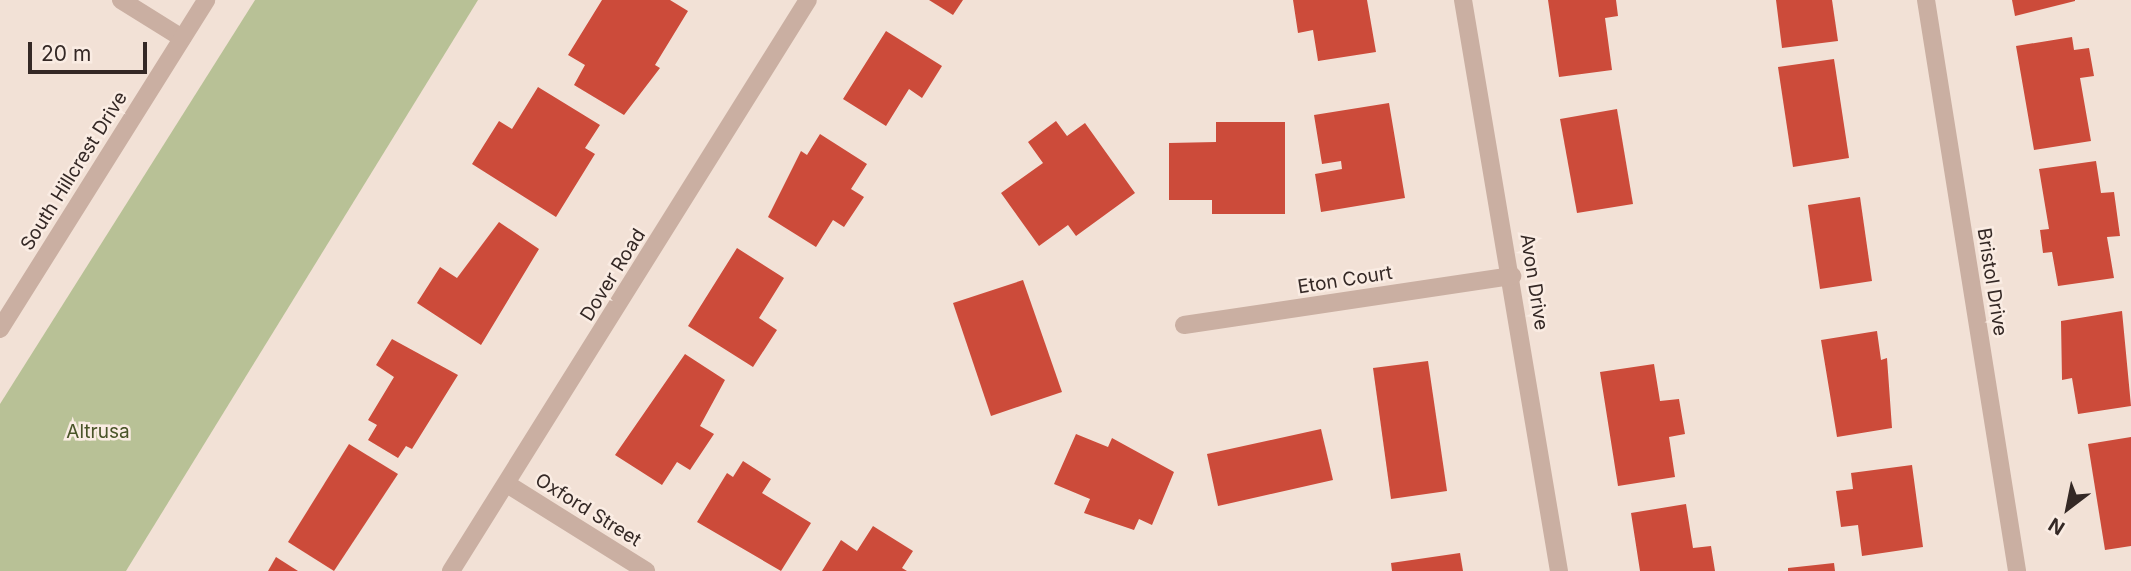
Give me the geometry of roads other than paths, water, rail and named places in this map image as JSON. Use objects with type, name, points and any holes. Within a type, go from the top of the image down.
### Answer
[{"type":"street","points":[[121,0],[182,38]]},
{"type":"street","name":"South Hillcrest Drive","points":[[0,329],[206,0]]},
{"type":"street","name":"Dover Road","points":[[451,571],[808,0]]},
{"type":"street","name":"Avon Drive","points":[[1464,0],[1559,571]]},
{"type":"street","name":"Bristol Drive","points":[[1926,0],[2017,571]]},
{"type":"street","name":"Eton Court","points":[[1184,325],[1512,276]]},
{"type":"street","name":"Oxford Street","points":[[507,484],[646,571]]},
{"type":"park label","name":"Altrusa","points":[[98,432]]}]
